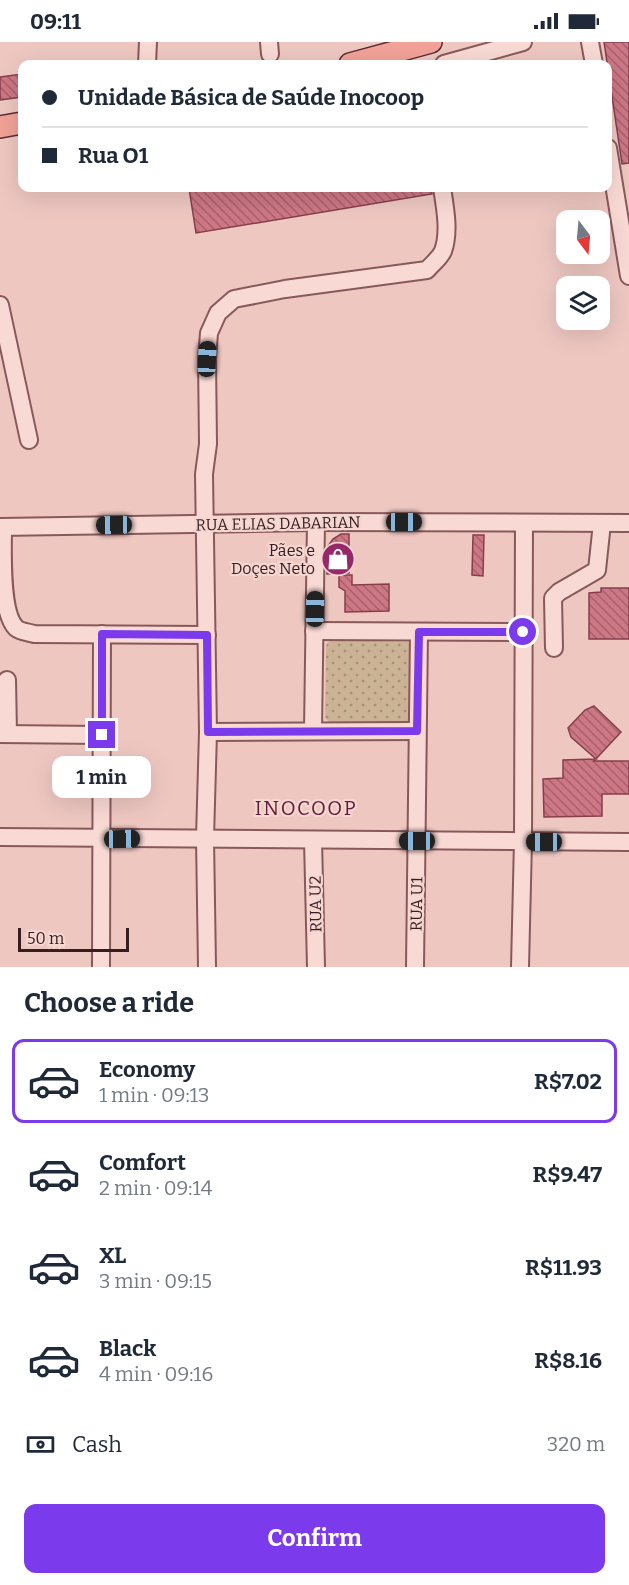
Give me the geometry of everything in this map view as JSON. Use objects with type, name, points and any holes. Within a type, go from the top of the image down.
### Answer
[{"type":"main road","points":[[365,60],[431,42]]},
{"type":"main road","points":[[0,127],[18,124]]},
{"type":"street","points":[[147,60],[148,42]]},
{"type":"street","points":[[458,60],[523,42]]},
{"type":"street","points":[[590,42],[593,60]]},
{"type":"street","points":[[612,172],[629,276]]},
{"type":"street","points":[[207,967],[205,838],[208,732],[204,474],[208,444],[209,333],[218,313],[234,299],[285,289],[427,270],[442,252],[446,237],[443,192]]},
{"type":"street","points":[[0,305],[29,440]]},
{"type":"street","points":[[313,730],[316,522]]},
{"type":"street","name":"RUA ELIAS DABARIAN","points":[[1,526],[316,522],[629,523]]},
{"type":"street","points":[[520,967],[523,842],[524,523]]},
{"type":"street","points":[[554,648],[553,598],[559,592],[597,570],[602,523]]},
{"type":"street","points":[[1,526],[4,606],[9,621],[18,630],[34,634],[207,635]]},
{"type":"street","points":[[314,631],[523,632]]},
{"type":"street","name":"RUA U1","points":[[415,967],[419,632]]},
{"type":"street","points":[[101,967],[102,634]]},
{"type":"street","points":[[7,680],[4,734],[102,735]]},
{"type":"street","points":[[208,732],[417,731]]},
{"type":"street","points":[[0,837],[629,842]]},
{"type":"street","name":"RUA U2","points":[[314,840],[316,967]]},
{"type":"shaded area","points":[[333,640],[408,642],[413,649],[410,723],[406,725],[331,724],[325,718],[326,646]]},
{"type":"building","points":[[604,42],[629,42],[629,163],[622,164],[612,96],[612,60],[607,60]]},
{"type":"building","points":[[18,75],[18,98],[0,100],[0,77]]},
{"type":"building","points":[[190,192],[432,192],[432,194],[196,233]]},
{"type":"building","name":"Pães e Doçes Neto","points":[[341,534],[349,534],[349,573],[327,574],[328,546]]},
{"type":"building","points":[[473,535],[484,535],[483,576],[472,575]]},
{"type":"building","points":[[339,575],[352,575],[352,585],[389,584],[389,611],[345,612],[345,591],[339,587]]},
{"type":"building","points":[[601,588],[629,588],[629,639],[589,639],[589,593],[601,592]]},
{"type":"building","points":[[594,706],[621,732],[596,759],[571,737],[568,728],[585,710]]},
{"type":"building","points":[[596,759],[594,761],[629,761],[629,794],[602,794],[602,816],[544,817],[543,779],[563,778],[563,760]]},
{"type":"place","name":"Pães e Doçes Neto","points":[[338,559]]},
{"type":"district","name":"INOCOOP","points":[[306,808]]},
{"type":"route","points":[[102,735],[102,634],[207,635],[208,732],[417,731],[419,632],[523,632]]}]
